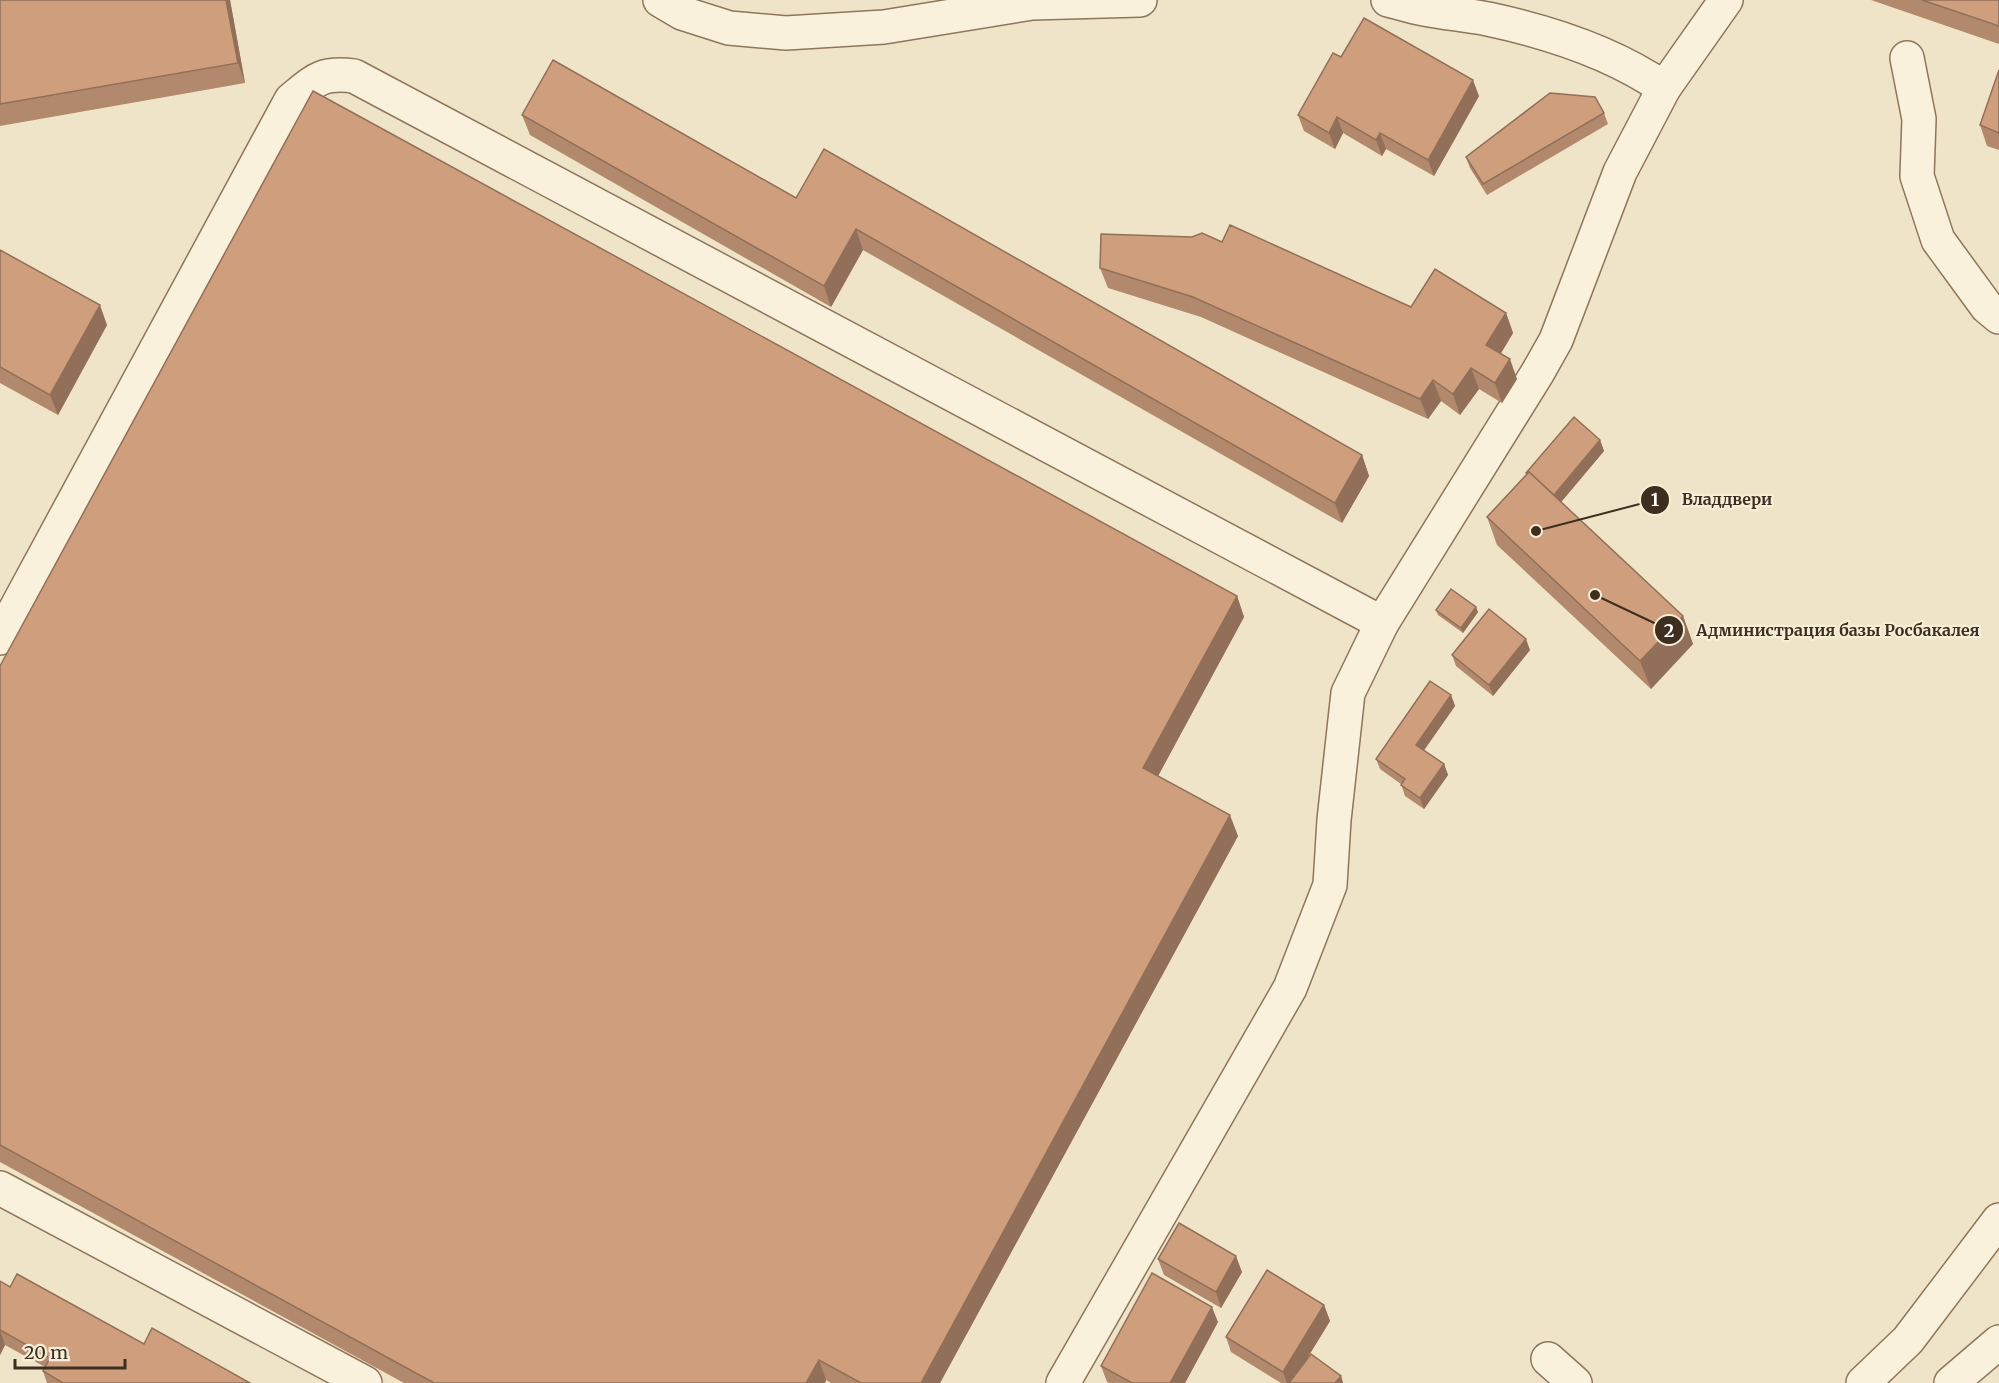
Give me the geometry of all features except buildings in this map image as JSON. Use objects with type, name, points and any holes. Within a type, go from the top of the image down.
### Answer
[{"type":"street","points":[[660,0],[682,13],[729,28],[786,33],[884,27],[1032,3],[1140,0]]},
{"type":"street","points":[[1388,0],[1421,9],[1487,19],[1542,33],[1588,48],[1638,70],[1664,88]]},
{"type":"street","points":[[1063,1383],[1290,988],[1330,885],[1334,820],[1348,693],[1382,623],[1518,407],[1551,348],[1620,172],[1664,88],[1726,0]]},
{"type":"street","points":[[1907,57],[1919,119],[1917,176],[1938,240],[1987,307],[1999,317]]},
{"type":"street","points":[[0,638],[291,100],[316,79],[335,74],[354,76],[1382,623]]},
{"type":"street","points":[[0,1188],[365,1383]]},
{"type":"street","points":[[1863,1383],[1908,1340],[1999,1220]]},
{"type":"street","points":[[1951,1383],[1999,1342]]},
{"type":"street","points":[[1548,1359],[1575,1383]]},
{"type":"place","name":"Владдвери","points":[[1536,531]]},
{"type":"place","name":"Администрация базы Росбакалея","points":[[1595,595]]}]
